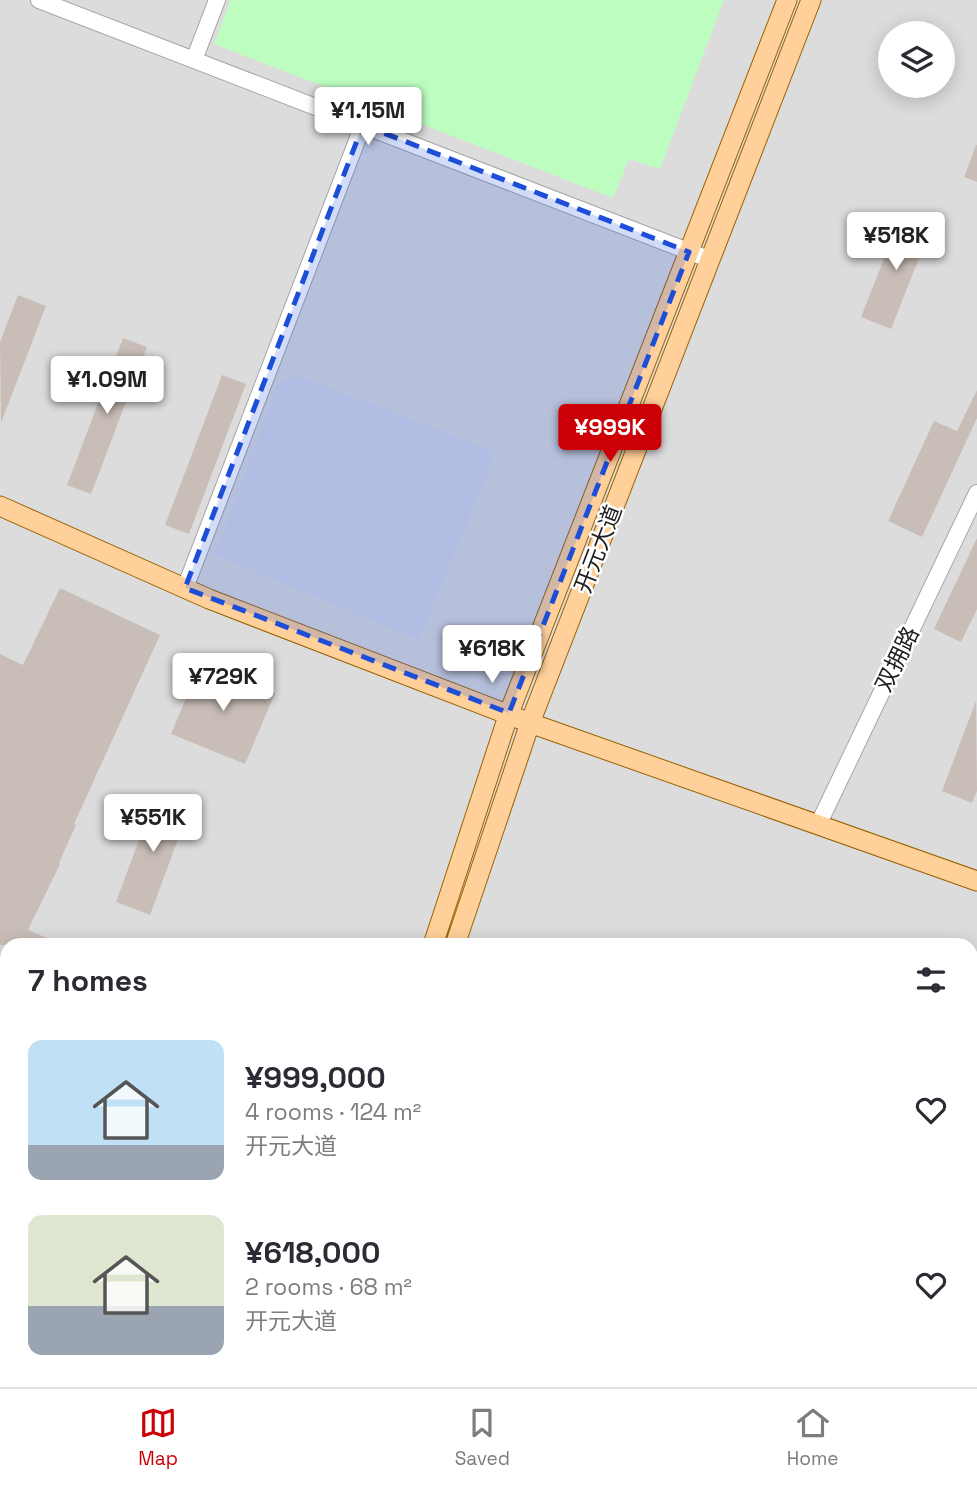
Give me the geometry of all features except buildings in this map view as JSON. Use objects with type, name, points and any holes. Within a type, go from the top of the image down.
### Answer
[{"type":"main road","name":"开元大道","points":[[435,938],[509,713],[787,0]]},
{"type":"main road","name":"开元大道","points":[[458,938],[530,723],[811,0]]},
{"type":"main road","points":[[0,506],[209,599],[530,723],[977,881]]},
{"type":"street","points":[[39,0],[711,260]]},
{"type":"street","points":[[194,60],[217,0]]},
{"type":"street","points":[[185,589],[363,125]]},
{"type":"street","name":"双拥路","points":[[818,825],[977,493]]},
{"type":"highlighted area","points":[[363,125],[689,252],[509,713],[185,588]]},
{"type":"shaded area","points":[[0,0],[977,0],[977,938],[0,938]]},
{"type":"shaded area","points":[[300,376],[496,452],[419,640],[215,555],[278,382]]},
{"type":"green space","points":[[231,0],[724,0],[660,169],[629,159],[613,198],[214,44]]}]
